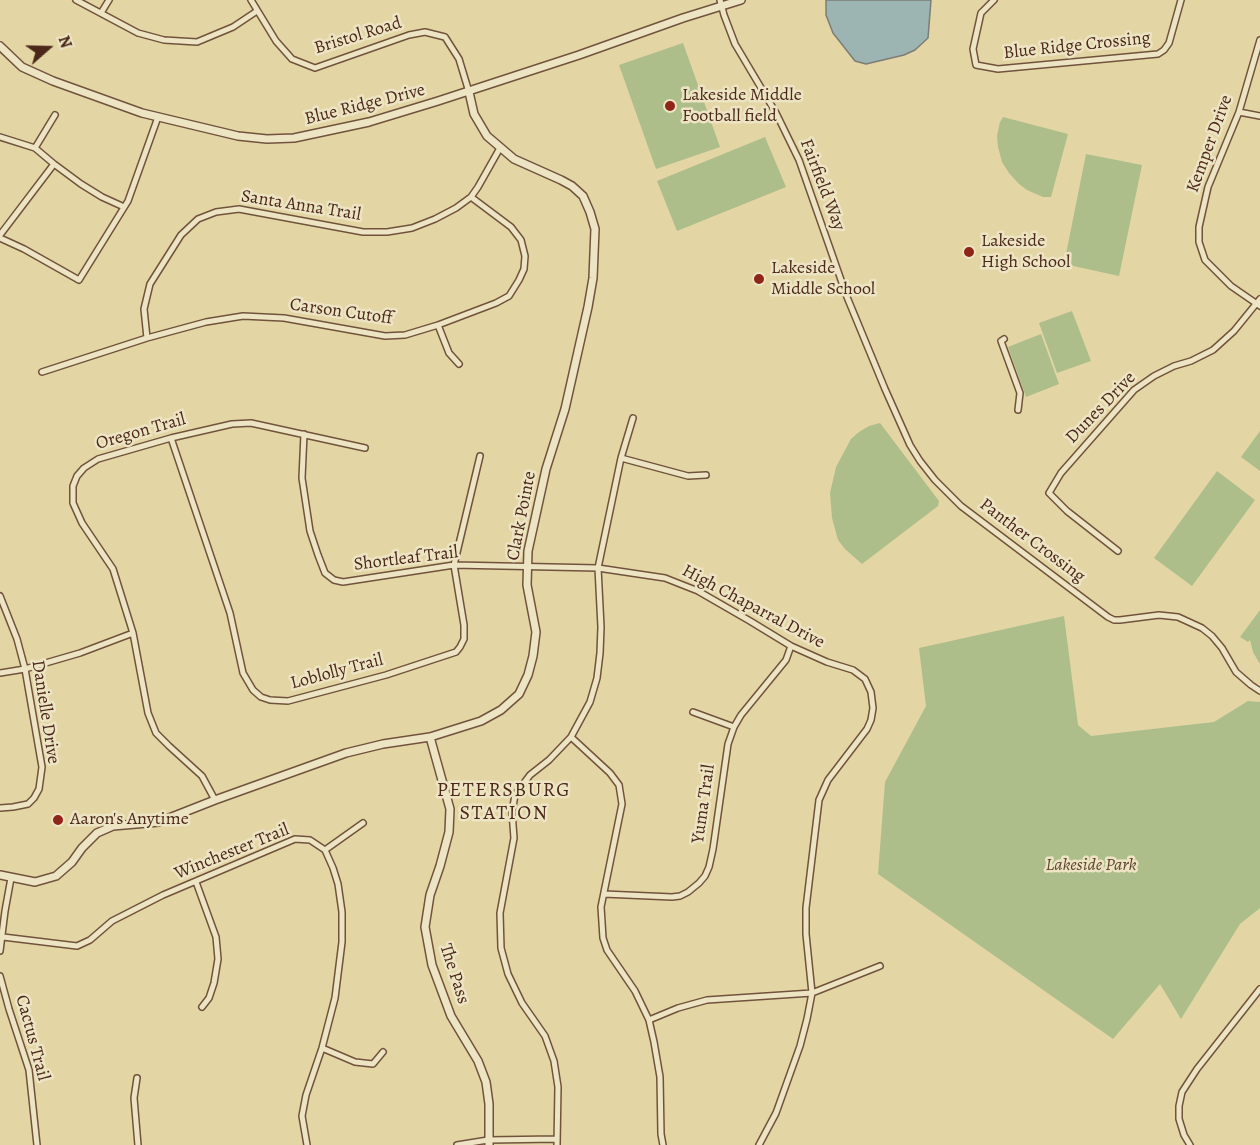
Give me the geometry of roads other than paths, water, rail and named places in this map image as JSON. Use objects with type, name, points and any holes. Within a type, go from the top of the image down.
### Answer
[{"type":"street","points":[[76,0],[138,33],[164,40],[197,42],[232,27],[257,11]]},
{"type":"street","points":[[101,13],[109,0]]},
{"type":"street","name":"Bristol Road","points":[[251,0],[276,41],[292,59],[315,68],[409,35],[425,32],[445,37],[459,59],[469,92]]},
{"type":"street","name":"Blue Ridge Drive","points":[[0,46],[22,67],[53,81],[142,113],[238,136],[267,139],[294,138],[369,122],[469,92],[721,3],[741,0]]},
{"type":"street","name":"Blue Ridge Crossing","points":[[994,0],[981,13],[973,49],[976,65],[998,69],[1158,54],[1169,43],[1181,0]]},
{"type":"street","name":"Fairfield Way","points":[[721,3],[735,44],[776,113],[799,160],[856,321]]},
{"type":"street","name":"Kemper Drive","points":[[1259,303],[1231,286],[1205,260],[1199,242],[1198,227],[1208,187],[1239,112],[1260,40]]},
{"type":"street","name":"Clark Pointe","points":[[0,875],[35,882],[56,876],[72,862],[97,833],[113,826],[159,822],[346,753],[383,744],[429,737],[481,721],[501,710],[519,694],[528,675],[536,632],[527,585],[528,550],[546,469],[565,409],[588,307],[593,278],[595,229],[583,196],[572,186],[514,159],[487,136],[474,114],[469,92]]},
{"type":"street","points":[[1239,112],[1260,116]]},
{"type":"street","points":[[35,148],[55,115]]},
{"type":"street","points":[[54,164],[0,236],[79,280],[128,201],[158,117]]},
{"type":"street","points":[[0,137],[35,148],[102,197],[124,207]]},
{"type":"street","name":"Santa Anna Trail","points":[[147,338],[144,309],[150,284],[181,235],[198,219],[216,212],[240,209],[363,232],[387,232],[412,228],[456,208],[471,197],[500,148]]},
{"type":"street","name":"Carson Cutoff","points":[[42,372],[147,338],[206,322],[243,316],[284,318],[385,336],[405,335],[496,303],[509,296],[519,280],[524,269],[525,256],[521,240],[512,227],[471,197]]},
{"type":"street","name":"Dunes Drive","points":[[1118,551],[1066,511],[1049,493],[1061,473],[1134,390],[1154,376],[1213,350],[1259,303]]},
{"type":"street","name":"Panther Crossing","points":[[856,321],[910,444],[920,461],[949,496],[1114,620],[1148,616],[1178,617],[1202,628],[1222,648],[1236,672],[1260,691]]},
{"type":"street","points":[[438,325],[449,353],[459,364]]},
{"type":"street","points":[[1004,339],[1001,341],[1020,393],[1018,410]]},
{"type":"street","points":[[457,1145],[557,1142],[558,1087],[554,1061],[545,1036],[522,1003],[508,974],[501,948],[500,913],[514,838],[512,812],[515,795],[530,775],[549,760],[571,737],[590,702],[597,678],[601,627],[598,568],[621,458],[633,418]]},
{"type":"street","name":"Oregon Trail","points":[[215,800],[202,776],[156,733],[148,713],[133,633],[113,570],[82,523],[73,503],[73,486],[77,476],[84,468],[98,459],[171,438],[232,424],[251,423],[365,448]]},
{"type":"street","name":"Shortleaf Trail","points":[[304,434],[302,478],[310,531],[325,573],[334,580],[343,582],[454,566],[527,567]]},
{"type":"street","name":"Loblolly Trail","points":[[171,438],[230,613],[243,673],[253,690],[261,697],[270,700],[288,701],[386,675],[456,652],[464,639],[464,625],[454,566],[480,456]]},
{"type":"street","points":[[621,458],[688,476],[706,475]]},
{"type":"street","name":"High Chaparral Drive","points":[[527,567],[598,568],[665,578],[698,591],[791,646],[827,662],[853,670],[865,680],[871,692],[873,708],[867,729],[828,780],[819,800],[806,908],[806,934],[812,993],[800,1046],[776,1113],[759,1145]]},
{"type":"street","name":"Danielle Drive","points":[[0,596],[17,639],[25,669],[42,767],[39,789],[28,804],[0,808]]},
{"type":"street","points":[[0,673],[25,669],[80,653],[133,633]]},
{"type":"street","name":"Yuma Trail","points":[[604,894],[672,897],[680,896],[699,884],[709,867],[728,744],[734,727],[741,714],[786,660],[791,646]]},
{"type":"street","points":[[693,712],[734,727]]},
{"type":"street","name":"The Pass","points":[[429,737],[450,809],[449,832],[430,895],[425,927],[432,965],[451,1016],[478,1061],[486,1082],[489,1104],[489,1143]]},
{"type":"street","points":[[571,737],[610,773],[619,785],[622,804],[601,908],[601,922],[607,950],[635,991],[649,1020],[660,1077],[663,1145]]},
{"type":"street","points":[[307,1145],[302,1116],[306,1095],[322,1048],[335,998],[342,942],[342,912],[338,884],[324,849],[363,824]]},
{"type":"street","name":"Winchester Trail","points":[[3,937],[77,946],[90,940],[112,921],[163,895],[295,839],[310,840],[324,849]]},
{"type":"street","points":[[0,951],[11,878]]},
{"type":"street","points":[[196,882],[216,937],[218,959],[212,990],[202,1007]]},
{"type":"street","points":[[649,1020],[678,1008],[707,1000],[812,993],[879,966]]},
{"type":"street","name":"Cactus Trail","points":[[0,976],[29,1070],[37,1145]]},
{"type":"street","points":[[1190,1145],[1179,1119],[1182,1092],[1197,1069],[1260,989]]},
{"type":"street","points":[[322,1048],[355,1062],[373,1064],[383,1052]]},
{"type":"street","points":[[137,1078],[134,1098],[138,1145]]},
{"type":"water","points":[[826,0],[931,0],[928,38],[915,50],[904,55],[866,64],[855,61],[833,33],[826,15]]},
{"type":"place","name":"Lakeside Middle Football field","points":[[670,106]]},
{"type":"place","name":"Lakeside High School","points":[[969,252]]},
{"type":"place","name":"Lakeside Middle School","points":[[759,279]]},
{"type":"place","name":"Aaron's Anytime","points":[[58,820]]},
{"type":"district","name":"PETERSBURG STATION","points":[[504,802]]},
{"type":"park label","name":"Lakeside Park","points":[[1091,866]]}]
